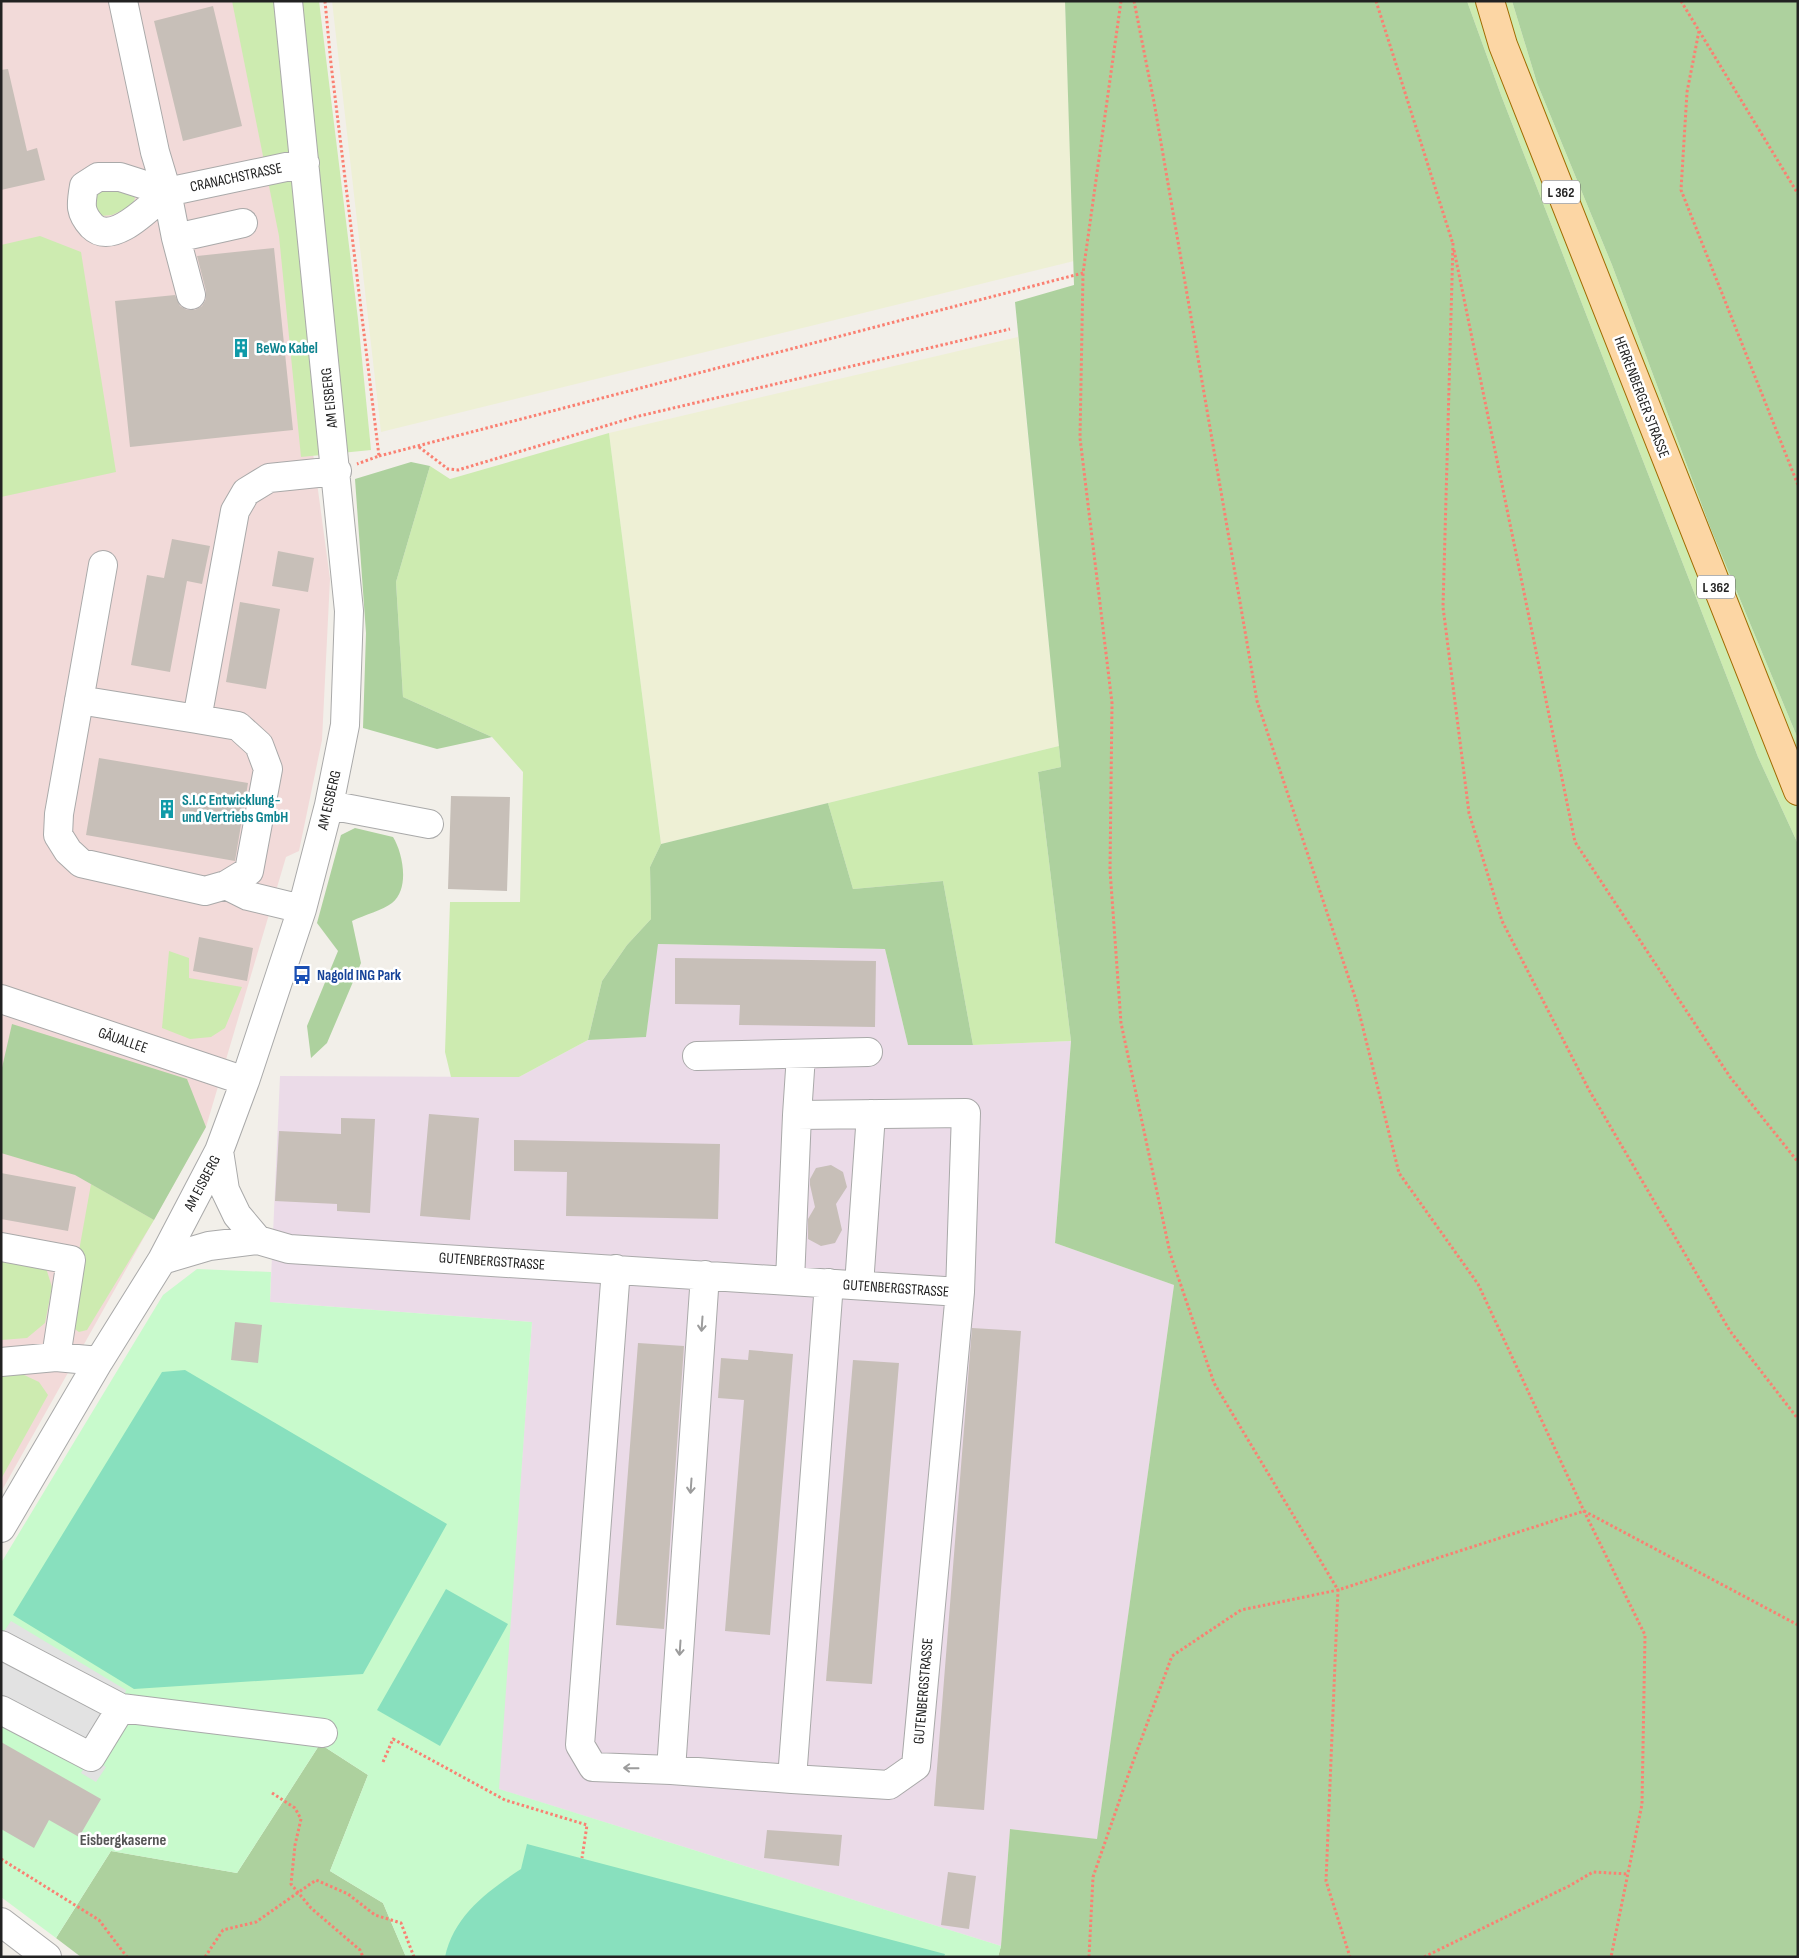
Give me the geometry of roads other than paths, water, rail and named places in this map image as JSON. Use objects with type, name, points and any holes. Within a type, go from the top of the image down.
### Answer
[{"type":"main road","name":"HERRENBERGER STRASSE","points":[[1490,1],[1507,54],[1798,791]]},
{"type":"street","points":[[123,1],[155,152],[167,192],[176,238],[191,295]]},
{"type":"street","name":"AM EISBERG","points":[[1,1528],[99,1361],[162,1260],[219,1151],[302,909],[330,805],[345,725],[349,611],[288,1]]},
{"type":"street","name":"CRANACHSTRASSE","points":[[167,192],[305,163]]},
{"type":"street","points":[[176,238],[243,224]]},
{"type":"street","points":[[197,719],[235,511],[246,492],[269,478],[336,471]]},
{"type":"street","points":[[79,700],[238,726],[259,745],[268,769],[248,871],[226,885],[205,890],[81,863],[68,851],[58,835],[59,814],[79,700],[103,565]]},
{"type":"street","points":[[330,805],[429,824]]},
{"type":"street","points":[[226,885],[248,896],[302,909]]},
{"type":"street","name":"GÄUALLEE","points":[[1,999],[244,1081]]},
{"type":"street","points":[[697,1056],[868,1052]]},
{"type":"street","points":[[790,1281],[801,1055]]},
{"type":"street","points":[[797,1115],[966,1113],[960,1292]]},
{"type":"street","points":[[859,1285],[871,1114]]},
{"type":"street","points":[[219,1151],[225,1190],[237,1215],[258,1240]]},
{"type":"street","name":"GUTENBERGSTRASSE","points":[[162,1260],[209,1246],[258,1240],[289,1249],[616,1269],[960,1292],[916,1766],[890,1785],[671,1770],[593,1768],[580,1745],[616,1269]]},
{"type":"street","points":[[1,1247],[71,1260],[56,1357]]},
{"type":"street","points":[[671,1770],[705,1275]]},
{"type":"street","points":[[792,1779],[828,1283]]},
{"type":"street","points":[[1,1362],[56,1357],[99,1361]]},
{"type":"street","points":[[1,1645],[121,1708],[323,1733]]},
{"type":"street","points":[[1,1710],[91,1757],[121,1708]]},
{"type":"street","points":[[1,1922],[39,1951]]},
{"type":"place","name":"BeWo Kabel","points":[[241,348]]},
{"type":"place","name":"S.I.C Entwicklung- und Vertriebs GmbH","points":[[167,809]]},
{"type":"place","name":"Nagold ING Park","points":[[302,975]]},
{"type":"district","name":"Eisbergkaserne","points":[[123,1839]]}]
